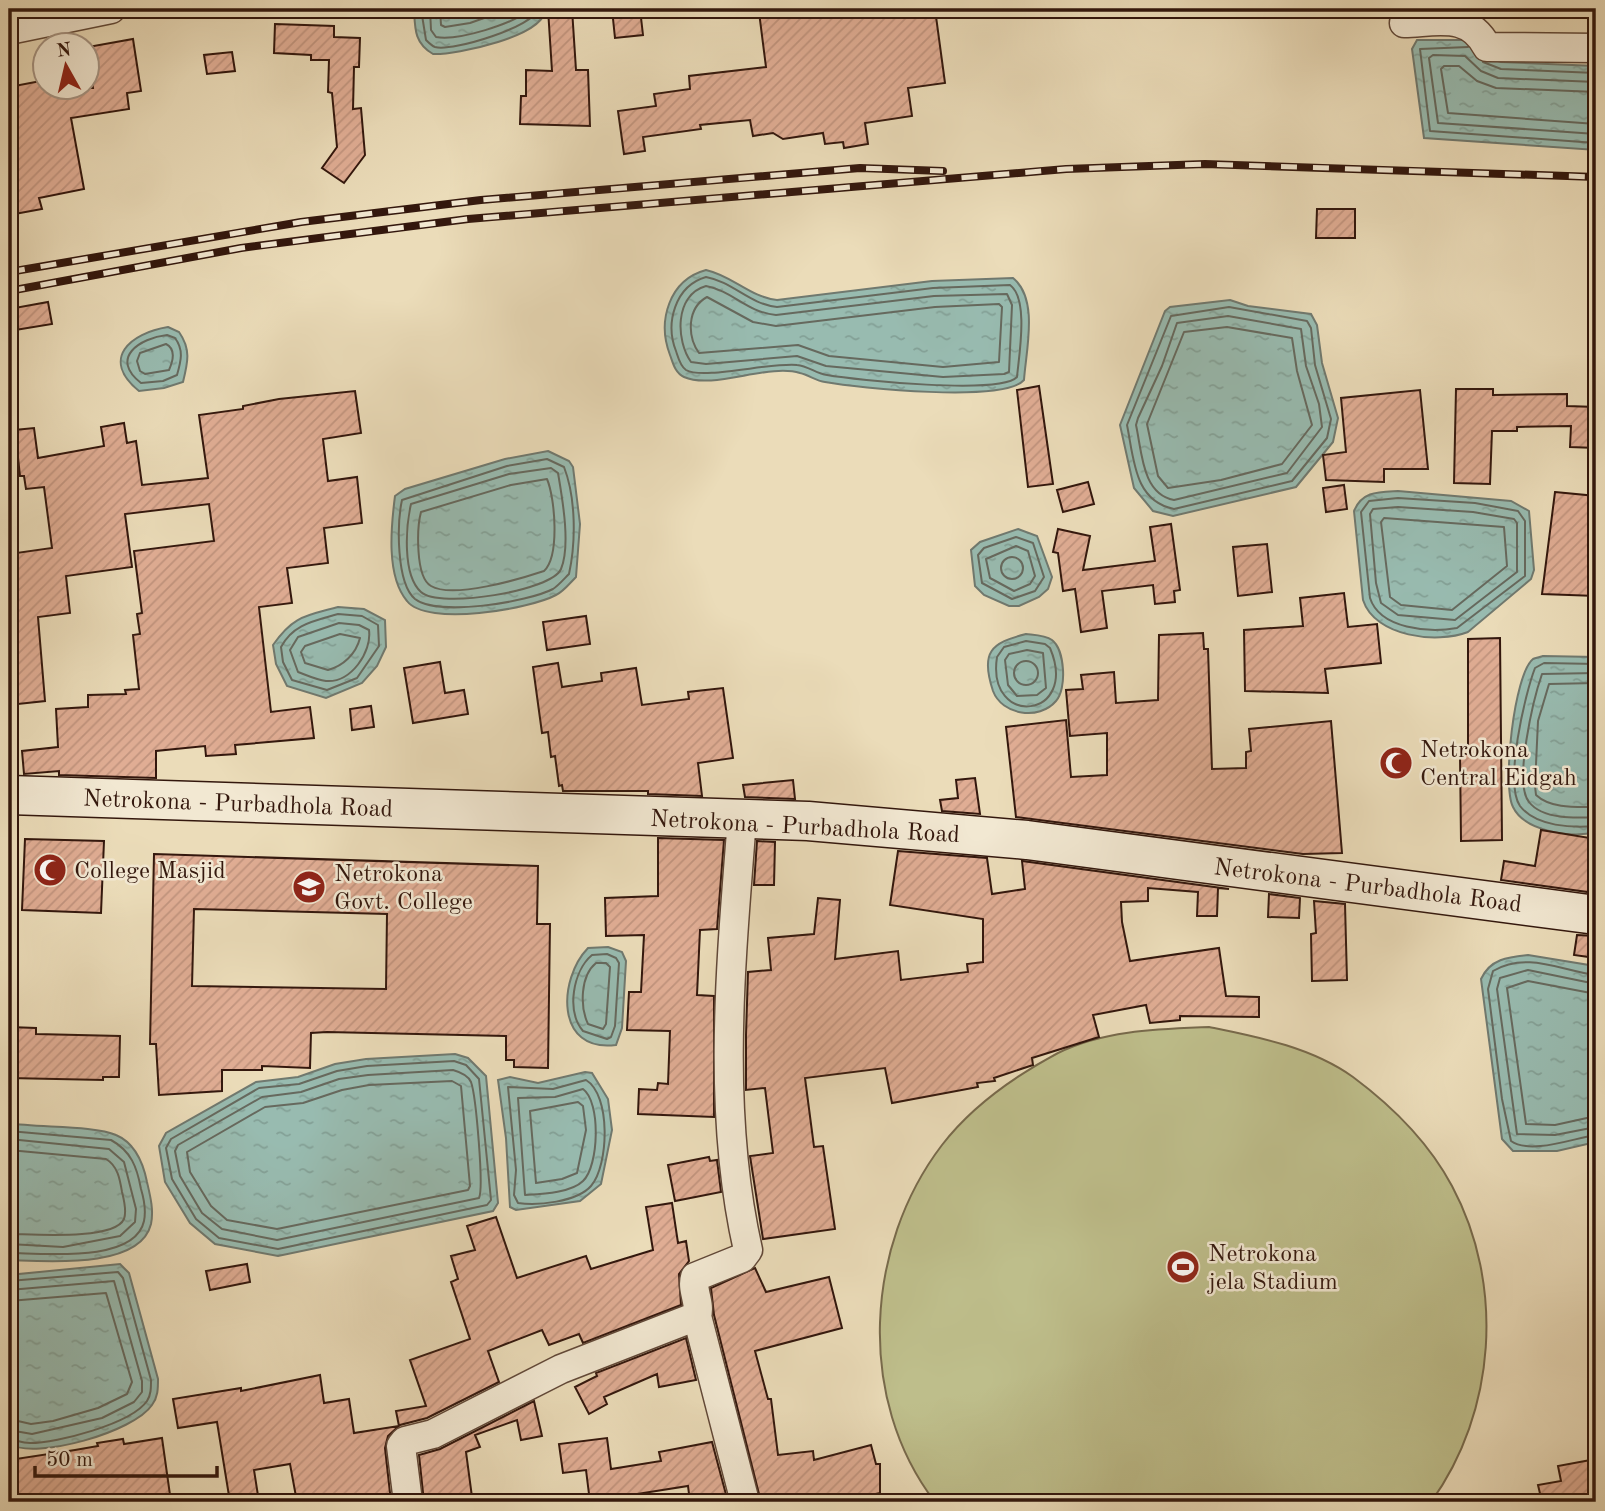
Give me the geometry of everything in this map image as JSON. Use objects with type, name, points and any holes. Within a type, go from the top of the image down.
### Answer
[{"type":"main road","name":"Netrokona - Purbadhola Road","points":[[9,795],[808,821],[1027,840],[1596,915]]},
{"type":"street","points":[[9,30],[111,9]]},
{"type":"street","points":[[1404,23],[1461,22],[1479,32],[1487,47],[1596,48]]},
{"type":"street","points":[[742,819],[729,1050],[733,1155],[739,1212],[748,1250],[742,1258],[695,1277],[694,1290],[699,1308],[697,1316],[745,1502]]},
{"type":"street","points":[[408,1502],[401,1462],[401,1446],[405,1441],[433,1434],[561,1370],[697,1316]]},
{"type":"green space","name":"Netrokona jela Stadium","points":[[1209,1027],[1265,1039],[1302,1051],[1353,1077],[1382,1100],[1421,1140],[1452,1186],[1469,1224],[1480,1264],[1486,1306],[1486,1347],[1480,1389],[1469,1429],[1453,1467],[1431,1502],[935,1502],[909,1461],[892,1417],[882,1370],[880,1323],[885,1275],[897,1229],[916,1185],[942,1145],[967,1117],[1010,1082],[1058,1053],[1113,1035]]},
{"type":"water","points":[[414,9],[545,9],[541,19],[531,28],[516,35],[479,47],[433,54],[419,40],[415,29]]},
{"type":"water","points":[[1417,40],[1469,40],[1489,58],[1501,62],[1596,66],[1596,150],[1424,138],[1412,49]]},
{"type":"water","points":[[706,270],[758,295],[777,300],[932,281],[1013,278],[1021,287],[1028,312],[1024,380],[1011,387],[989,391],[929,392],[842,385],[787,371],[710,380],[684,377],[676,370],[666,342],[666,316],[675,292],[693,275]]},
{"type":"water","points":[[1230,300],[1248,306],[1311,314],[1317,325],[1322,363],[1338,418],[1333,442],[1296,487],[1173,516],[1153,511],[1134,488],[1120,425],[1165,311],[1170,307]]},
{"type":"water","points":[[168,327],[179,332],[187,350],[183,382],[139,391],[127,379],[122,368],[121,358],[125,349],[142,335]]},
{"type":"water","points":[[548,451],[569,461],[573,467],[580,524],[576,577],[564,590],[525,606],[479,613],[435,613],[418,609],[407,601],[400,591],[393,565],[395,496],[405,489],[505,459]]},
{"type":"water","points":[[1398,491],[1511,501],[1529,511],[1534,570],[1531,579],[1468,632],[1455,636],[1424,637],[1393,630],[1380,622],[1363,600],[1354,511],[1366,496]]},
{"type":"water","points":[[1018,529],[1037,536],[1052,577],[1048,589],[1039,597],[1019,606],[1009,606],[984,595],[975,586],[971,550],[980,542]]},
{"type":"water","points":[[338,607],[364,609],[385,620],[386,647],[377,666],[362,683],[326,698],[287,686],[276,664],[273,645],[287,628],[301,618]]},
{"type":"water","points":[[1026,634],[1052,640],[1060,652],[1063,670],[1062,688],[1056,701],[1049,707],[1031,713],[1004,706],[993,691],[988,667],[988,658],[997,646]]},
{"type":"water","points":[[1543,656],[1596,657],[1596,832],[1575,834],[1550,831],[1528,822],[1513,807],[1509,755],[1515,707],[1526,669],[1533,659]]},
{"type":"water","points":[[608,947],[622,952],[626,961],[622,1028],[616,1045],[596,1044],[582,1038],[572,1026],[568,1011],[571,977],[578,961],[588,948]]},
{"type":"water","points":[[1528,955],[1589,965],[1596,970],[1596,1142],[1557,1151],[1513,1151],[1502,1139],[1481,979],[1495,963]]},
{"type":"water","points":[[455,1054],[468,1058],[486,1076],[498,1203],[493,1211],[278,1256],[215,1244],[190,1223],[165,1182],[159,1146],[166,1133],[256,1082],[298,1077],[335,1064],[366,1059]]},
{"type":"water","points":[[585,1072],[592,1073],[608,1099],[612,1130],[601,1184],[580,1201],[516,1210],[510,1207],[506,1138],[498,1080],[510,1077],[538,1083]]},
{"type":"water","points":[[9,1123],[94,1130],[123,1138],[137,1154],[143,1167],[151,1203],[151,1224],[143,1239],[129,1249],[89,1260],[9,1260]]},
{"type":"water","points":[[120,1264],[129,1273],[158,1379],[154,1402],[142,1415],[126,1425],[84,1441],[40,1448],[22,1448],[9,1444],[9,1275]]},
{"type":"building","points":[[548,9],[572,9],[576,70],[588,70],[590,126],[520,124],[521,96],[526,96],[526,70],[552,71]]},
{"type":"building","points":[[612,9],[640,9],[643,35],[615,38]]},
{"type":"building","points":[[781,9],[935,9],[945,83],[908,88],[912,116],[865,123],[868,144],[844,148],[843,142],[825,144],[823,133],[783,139],[773,133],[753,136],[750,120],[700,125],[701,129],[643,137],[645,151],[624,154],[618,111],[656,106],[654,94],[690,89],[689,76],[766,67],[759,12]]},
{"type":"building","points":[[275,24],[334,26],[334,37],[360,38],[359,67],[354,67],[353,109],[361,108],[365,155],[344,183],[322,168],[337,147],[332,93],[328,92],[329,60],[311,60],[311,55],[274,53]]},
{"type":"building","points":[[133,39],[141,91],[127,93],[129,109],[71,118],[84,189],[39,198],[42,209],[9,215],[9,87],[32,83],[32,102],[102,102],[102,45]]},
{"type":"building","points":[[232,52],[235,71],[207,74],[204,55]]},
{"type":"building","points":[[1317,209],[1355,209],[1355,238],[1316,238]]},
{"type":"building","points":[[48,302],[52,324],[9,331],[9,309]]},
{"type":"building","points":[[1039,386],[1053,484],[1028,487],[1017,390]]},
{"type":"building","points":[[1456,389],[1493,389],[1493,395],[1567,394],[1567,406],[1596,407],[1596,448],[1570,447],[1571,426],[1517,427],[1517,431],[1492,431],[1490,484],[1454,483]]},
{"type":"building","points":[[1420,390],[1428,469],[1384,469],[1384,482],[1326,480],[1323,455],[1346,452],[1341,398]]},
{"type":"building","points":[[355,391],[361,433],[323,439],[328,481],[357,477],[362,523],[324,528],[328,563],[287,568],[292,603],[259,607],[271,712],[310,707],[314,738],[235,745],[236,754],[206,756],[205,746],[156,751],[156,778],[59,775],[59,771],[24,774],[22,751],[58,747],[56,709],[88,707],[88,695],[126,694],[125,690],[139,689],[133,635],[140,634],[137,614],[142,613],[134,551],[214,541],[209,504],[125,514],[132,567],[66,576],[70,613],[38,617],[45,701],[9,705],[9,554],[52,548],[44,487],[26,489],[24,476],[20,476],[15,430],[34,428],[38,458],[104,446],[101,427],[124,423],[127,443],[136,441],[142,485],[208,478],[199,415],[243,409],[243,406],[279,399]]},
{"type":"building","points":[[1088,482],[1094,504],[1063,512],[1057,490]]},
{"type":"building","points":[[1344,485],[1347,509],[1326,512],[1323,488]]},
{"type":"building","points":[[1555,492],[1596,496],[1596,596],[1542,594]]},
{"type":"building","points":[[1171,524],[1180,590],[1174,591],[1175,602],[1155,604],[1153,585],[1102,591],[1107,628],[1081,632],[1075,589],[1063,591],[1058,553],[1053,552],[1058,529],[1090,536],[1083,570],[1155,561],[1150,527]]},
{"type":"building","points":[[1267,544],[1272,592],[1238,596],[1233,547]]},
{"type":"building","points":[[1344,593],[1348,627],[1377,624],[1381,663],[1325,669],[1328,693],[1245,691],[1244,630],[1303,626],[1300,598]]},
{"type":"building","points":[[586,616],[590,644],[547,650],[543,622]]},
{"type":"building","points":[[1203,633],[1204,649],[1208,649],[1212,769],[1246,768],[1246,752],[1251,751],[1249,729],[1331,721],[1342,853],[1303,854],[1016,817],[1006,727],[1066,720],[1071,777],[1107,775],[1107,733],[1070,736],[1066,690],[1083,689],[1081,675],[1114,672],[1116,703],[1158,700],[1159,635]]},
{"type":"building","points":[[1500,638],[1502,840],[1461,841],[1460,754],[1468,754],[1468,639]]},
{"type":"building","points":[[440,662],[445,693],[464,690],[468,714],[413,723],[404,668]]},
{"type":"building","points":[[558,663],[562,687],[602,681],[601,673],[636,668],[642,705],[689,699],[688,692],[723,688],[733,758],[698,763],[702,796],[648,794],[648,791],[563,791],[562,785],[559,786],[555,756],[551,757],[548,732],[542,733],[533,667]]},
{"type":"building","points":[[371,706],[374,727],[352,730],[350,709]]},
{"type":"building","points":[[975,778],[980,814],[942,811],[940,800],[958,798],[956,780]]},
{"type":"building","points":[[793,780],[795,799],[745,797],[743,785]]},
{"type":"building","points":[[1541,830],[1596,839],[1595,893],[1501,880],[1504,861],[1535,866]]},
{"type":"building","points":[[658,838],[724,840],[717,929],[700,930],[697,995],[714,996],[714,1117],[638,1114],[639,1089],[657,1090],[658,1083],[668,1084],[670,1031],[627,1030],[629,992],[641,992],[644,935],[606,936],[605,898],[658,896]]},
{"type":"building","points":[[25,839],[104,841],[101,913],[22,910]]},
{"type":"building","points":[[757,841],[775,842],[774,885],[754,885]]},
{"type":"building","points":[[898,851],[987,858],[992,894],[1025,889],[1022,861],[1229,889],[1218,888],[1217,916],[1197,916],[1198,892],[1148,888],[1148,901],[1121,902],[1130,961],[1219,948],[1226,996],[1259,997],[1259,1017],[1180,1016],[1180,1020],[1150,1023],[1146,1005],[1093,1015],[1099,1037],[1032,1058],[1033,1065],[994,1078],[995,1081],[977,1083],[978,1087],[892,1103],[885,1068],[805,1078],[814,1147],[823,1146],[835,1229],[763,1239],[750,1156],[773,1153],[765,1088],[746,1090],[746,1035],[748,972],[771,970],[768,938],[814,934],[818,898],[840,900],[835,959],[898,951],[901,980],[968,972],[967,964],[983,962],[983,919],[890,905]]},
{"type":"building","points":[[154,854],[538,866],[537,924],[550,924],[548,1068],[514,1067],[514,1060],[506,1060],[506,1036],[311,1033],[310,1068],[262,1066],[262,1070],[222,1070],[222,1091],[159,1095],[156,1044],[150,1044]],"holes":[[[194,909],[387,914],[386,989],[192,986]]]},
{"type":"building","points":[[1269,894],[1300,898],[1299,918],[1268,917]]},
{"type":"building","points":[[1314,901],[1345,904],[1347,980],[1312,981],[1311,934],[1316,933]]},
{"type":"building","points":[[1577,935],[1596,936],[1596,958],[1574,955]]},
{"type":"building","points":[[9,1027],[36,1028],[36,1034],[120,1036],[119,1077],[103,1077],[103,1080],[9,1078]]},
{"type":"building","points":[[709,1157],[710,1161],[717,1160],[721,1192],[675,1201],[668,1165]]},
{"type":"building","points":[[672,1203],[678,1243],[686,1241],[689,1261],[679,1274],[681,1305],[583,1343],[579,1334],[549,1345],[542,1330],[488,1351],[499,1382],[427,1418],[399,1426],[396,1411],[426,1406],[410,1360],[470,1339],[451,1282],[458,1279],[451,1256],[475,1250],[467,1226],[496,1217],[517,1278],[586,1256],[591,1269],[653,1250],[646,1207]]},
{"type":"building","points":[[247,1264],[250,1282],[210,1290],[206,1271]]},
{"type":"building","points":[[755,1268],[766,1292],[829,1277],[842,1328],[755,1351],[768,1399],[771,1399],[778,1455],[813,1451],[814,1460],[871,1445],[876,1464],[880,1464],[880,1493],[840,1502],[761,1502],[714,1315],[711,1288]]},
{"type":"building","points":[[686,1338],[696,1380],[659,1387],[657,1374],[604,1397],[607,1404],[589,1414],[575,1387],[597,1376],[596,1373]]},
{"type":"building","points":[[320,1375],[324,1403],[349,1399],[354,1433],[399,1426],[388,1436],[385,1448],[391,1502],[297,1502],[290,1464],[254,1470],[259,1502],[230,1502],[217,1422],[178,1428],[173,1399],[241,1388],[241,1391]]},
{"type":"building","points":[[534,1401],[542,1436],[521,1440],[517,1420],[475,1435],[480,1447],[466,1452],[472,1497],[446,1502],[424,1502],[419,1455],[440,1449]]},
{"type":"building","points":[[162,1438],[171,1502],[9,1502],[9,1460],[98,1446],[97,1443],[123,1439],[124,1444]]},
{"type":"building","points":[[607,1438],[611,1469],[661,1461],[659,1452],[712,1442],[728,1502],[690,1502],[688,1486],[618,1497],[619,1502],[590,1502],[586,1470],[563,1473],[559,1444]]},
{"type":"building","points":[[1596,1459],[1596,1502],[1542,1502],[1538,1485],[1561,1481],[1558,1466]]},
{"type":"railway","points":[[9,291],[241,248],[468,219],[1066,169],[1205,164],[1596,177]]},
{"type":"railway","points":[[9,272],[301,222],[481,200],[860,168],[943,171]]},
{"type":"place","name":"Netrokona Central Eidgah","points":[[1396,763]]},
{"type":"place","name":"College Masjid","points":[[50,870]]},
{"type":"place","name":"Netrokona Govt. College","points":[[309,887]]},
{"type":"place","name":"Netrokona jela Stadium","points":[[1183,1267]]}]
